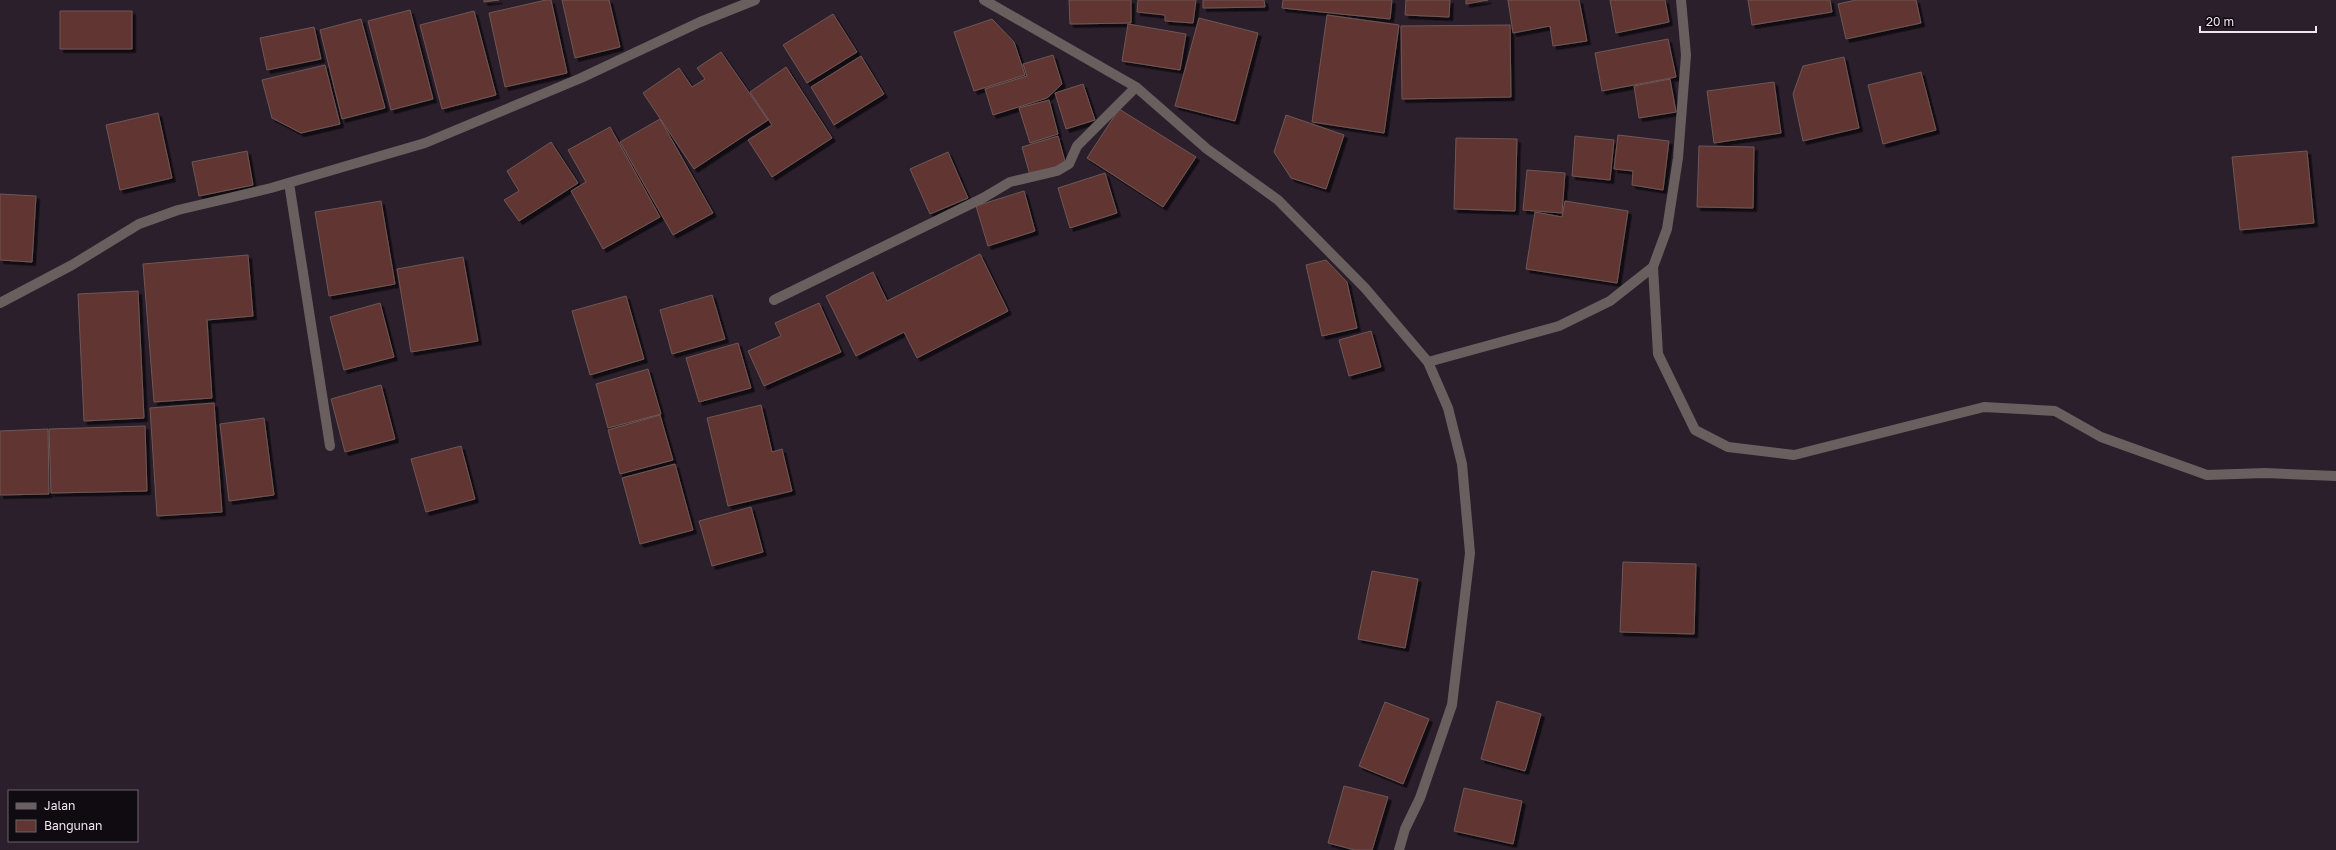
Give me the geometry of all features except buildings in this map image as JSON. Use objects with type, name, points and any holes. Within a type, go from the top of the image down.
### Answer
[{"type":"street","points":[[0,303],[72,265],[139,224],[178,210],[289,183],[425,143],[581,78],[700,22],[755,0]]},
{"type":"street","points":[[984,0],[1136,87],[1207,149],[1278,200],[1365,288],[1428,362],[1448,408],[1462,464],[1470,553],[1452,705],[1420,798],[1405,829],[1400,850]]},
{"type":"street","points":[[1681,0],[1686,55],[1678,158],[1667,229],[1653,267],[1658,354],[1694,430],[1728,447],[1794,455],[1984,407],[2055,411],[2101,437],[2207,475],[2265,473],[2336,476]]},
{"type":"street","points":[[774,300],[983,198],[1010,182],[1057,171],[1069,164],[1077,146],[1136,87]]},
{"type":"street","points":[[289,183],[330,446]]},
{"type":"street","points":[[1428,362],[1559,326],[1610,301],[1653,267]]}]
